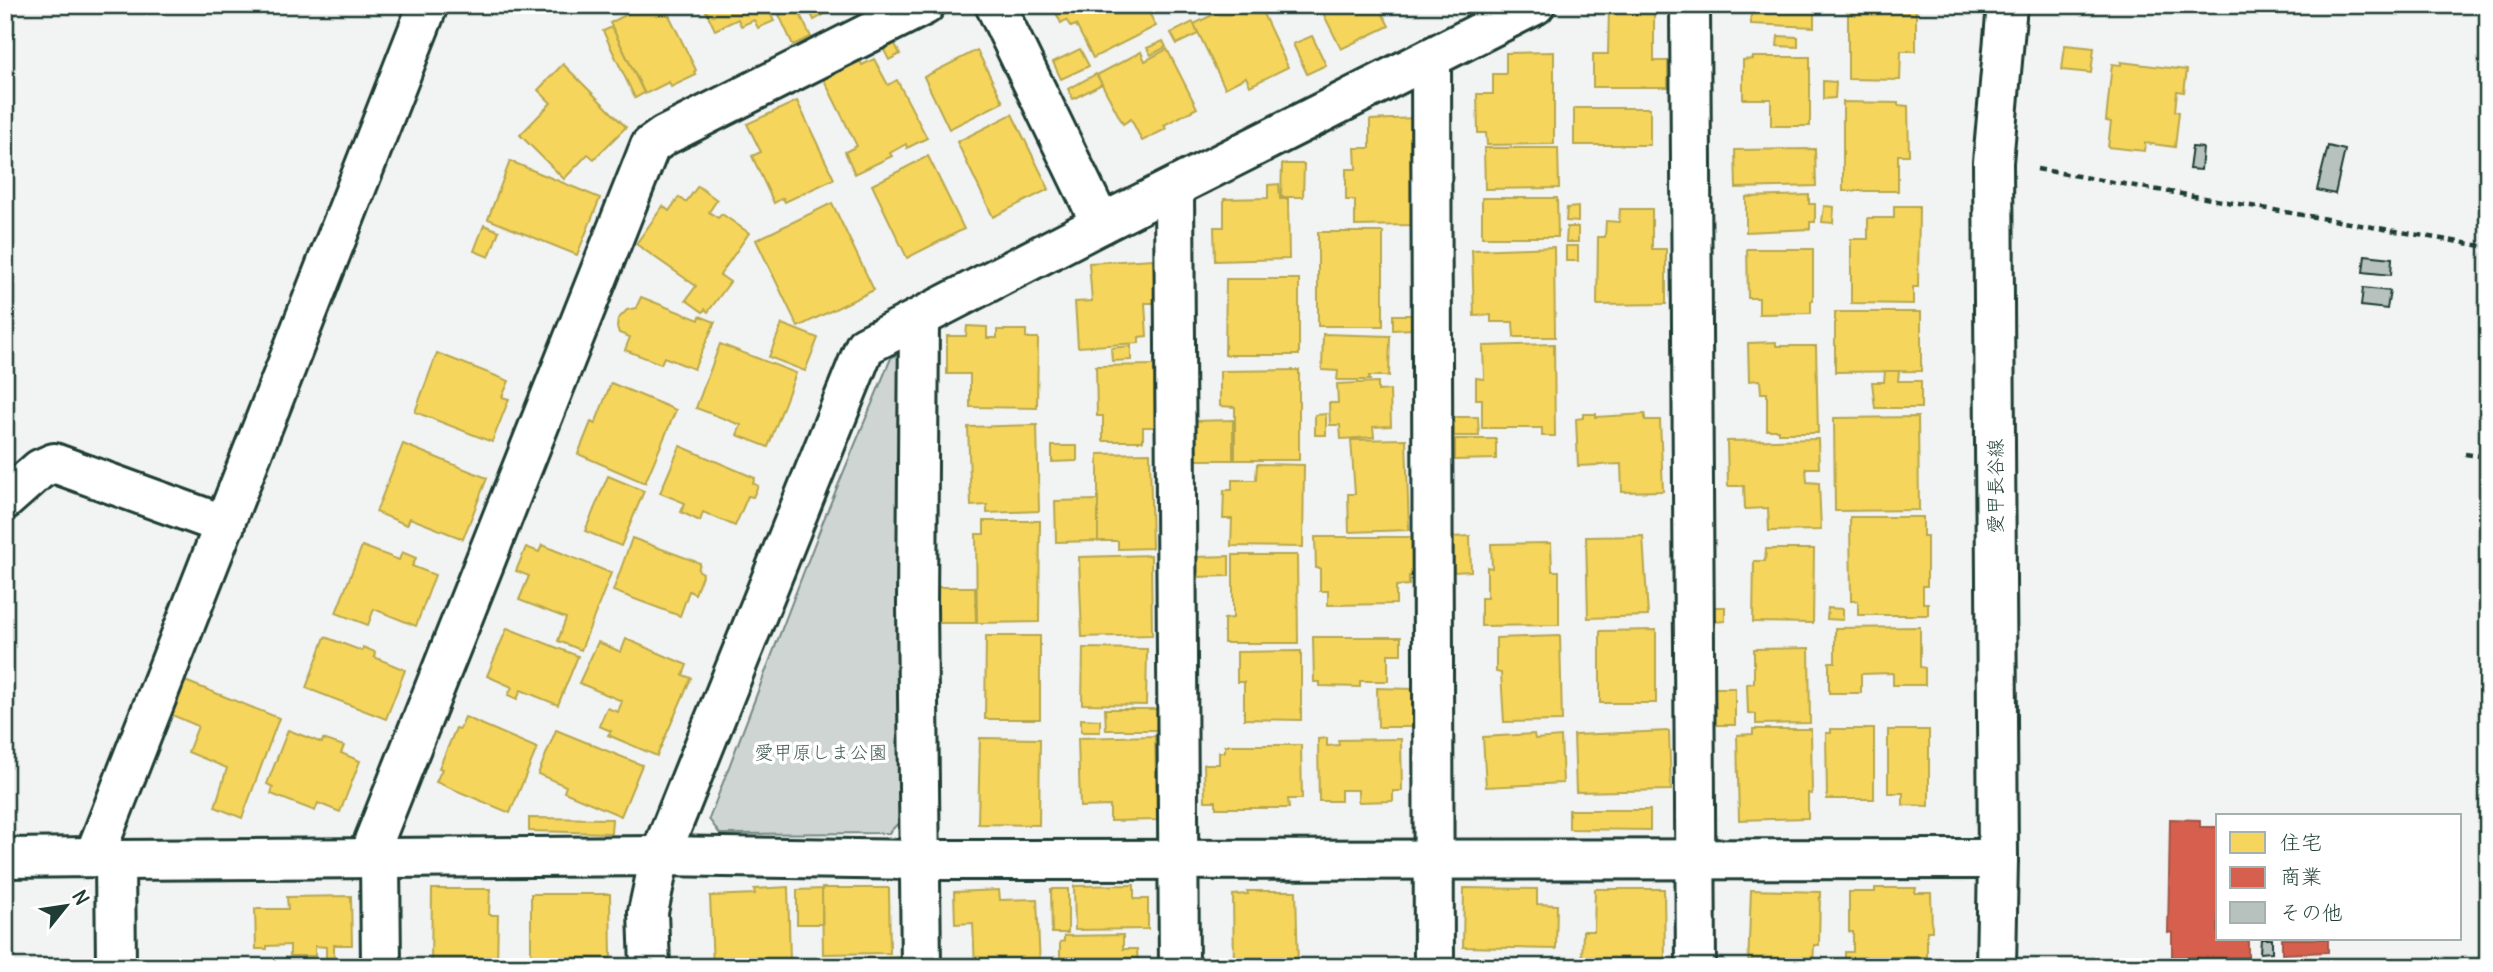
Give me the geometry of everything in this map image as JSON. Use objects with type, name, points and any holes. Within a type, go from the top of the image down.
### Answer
[{"type":"street","points":[[116,967],[105,859],[225,525],[428,5]]},
{"type":"street","points":[[381,967],[374,841],[650,146],[664,136],[925,5]]},
{"type":"street","points":[[995,5],[1101,224]]},
{"type":"street","points":[[650,967],[648,912],[660,856],[865,346],[1535,5]]},
{"type":"street","points":[[1690,5],[1696,967]]},
{"type":"street","name":"愛甲長谷線","points":[[1996,967],[1998,859],[1993,162],[2007,5]]},
{"type":"street","points":[[1431,58],[1434,967]]},
{"type":"street","points":[[1174,188],[1179,967]]},
{"type":"street","points":[[919,319],[917,566],[921,967]]},
{"type":"street","points":[[5,500],[40,470],[54,463],[225,525]]},
{"type":"street","points":[[5,858],[376,859],[660,856],[921,860],[1998,859]]},
{"type":"path","points":[[1993,162],[2488,247]]},
{"type":"path","points":[[2465,454],[2488,457]]},
{"type":"green space","name":"愛甲原しま公園","points":[[903,351],[903,818],[889,833],[720,834],[709,819],[824,519],[891,358]]},
{"type":"building: 住宅","points":[[645,5],[664,5],[696,75],[671,87],[669,82],[645,94],[610,23]]},
{"type":"building: 住宅","points":[[703,5],[766,5],[774,21],[758,28],[754,20],[741,26],[738,19],[715,30]]},
{"type":"building: 住宅","points":[[807,5],[841,5],[814,20]]},
{"type":"building: 住宅","points":[[1057,5],[1145,5],[1156,26],[1093,58],[1076,25],[1071,27],[1066,20],[1061,23],[1054,9],[1058,8]]},
{"type":"building: 住宅","points":[[1233,5],[1259,5],[1288,67],[1250,86],[1246,77],[1225,88],[1194,24]]},
{"type":"building: 住宅","points":[[1311,5],[1378,5],[1389,26],[1341,49],[1322,11],[1316,14]]},
{"type":"building: 住宅","points":[[1751,5],[1814,5],[1814,27],[1751,24]]},
{"type":"building: 住宅","points":[[1848,5],[1916,5],[1916,51],[1901,51],[1900,80],[1848,79]]},
{"type":"building: 住宅","points":[[796,6],[811,37],[793,45],[779,15]]},
{"type":"building: 住宅","points":[[1609,7],[1654,9],[1654,61],[1668,61],[1668,87],[1593,87],[1593,54],[1608,54]]},
{"type":"building: 住宅","points":[[1193,22],[1198,34],[1177,44],[1171,33]]},
{"type":"building: 住宅","points":[[612,27],[644,93],[635,98],[603,31]]},
{"type":"building: 住宅","points":[[1312,36],[1326,65],[1307,74],[1293,44]]},
{"type":"building: 住宅","points":[[1778,36],[1798,37],[1798,47],[1777,46]]},
{"type":"building: 住宅","points":[[1163,41],[1166,47],[1151,55],[1147,48]]},
{"type":"building: 住宅","points":[[894,42],[900,54],[889,60],[883,48]]},
{"type":"building: 住宅","points":[[2065,45],[2094,48],[2091,73],[2062,70]]},
{"type":"building: 住宅","points":[[1080,49],[1089,66],[1061,79],[1053,62]]},
{"type":"building: 住宅","points":[[1167,49],[1197,108],[1164,125],[1166,129],[1142,141],[1131,119],[1123,124],[1097,75],[1141,52],[1145,61]]},
{"type":"building: 住宅","points":[[977,50],[1003,102],[949,129],[924,77]]},
{"type":"building: 住宅","points":[[1554,52],[1554,144],[1487,145],[1486,133],[1478,133],[1477,94],[1493,94],[1493,74],[1506,74],[1506,53]]},
{"type":"building: 住宅","points":[[1753,57],[1810,57],[1810,126],[1771,126],[1771,99],[1743,99],[1743,60]]},
{"type":"building: 住宅","points":[[874,59],[888,85],[897,80],[927,138],[907,148],[906,144],[890,153],[892,156],[855,174],[845,152],[857,146],[823,78],[860,60],[862,65]]},
{"type":"building: 住宅","points":[[2121,62],[2187,70],[2184,92],[2177,91],[2175,111],[2179,112],[2175,147],[2145,143],[2144,151],[2108,147],[2111,122],[2106,121],[2112,64],[2121,65]]},
{"type":"building: 住宅","points":[[563,64],[626,127],[594,159],[588,154],[564,179],[520,135],[551,103],[538,90]]},
{"type":"building: 住宅","points":[[1096,74],[1102,84],[1073,99],[1068,89]]},
{"type":"building: 住宅","points":[[1823,81],[1836,82],[1835,98],[1823,99]]},
{"type":"building: 住宅","points":[[797,101],[834,179],[785,202],[783,198],[774,203],[752,156],[761,152],[747,124]]},
{"type":"building: 住宅","points":[[1843,102],[1898,103],[1908,106],[1909,155],[1898,155],[1898,191],[1843,191]]},
{"type":"building: 住宅","points":[[1574,108],[1650,108],[1650,145],[1574,145]]},
{"type":"building: 住宅","points":[[1012,114],[1049,189],[993,217],[957,142]]},
{"type":"building: 住宅","points":[[1415,118],[1413,225],[1355,226],[1355,200],[1346,200],[1346,169],[1356,169],[1355,148],[1370,148],[1370,120]]},
{"type":"building: 住宅","points":[[1484,148],[1558,148],[1559,188],[1485,189]]},
{"type":"building: 住宅","points":[[1815,149],[1816,186],[1736,188],[1735,150]]},
{"type":"building: 住宅","points":[[928,156],[964,229],[907,258],[872,185]]},
{"type":"building: 住宅","points":[[510,161],[600,198],[577,255],[488,219]]},
{"type":"building: 住宅","points":[[1282,164],[1304,164],[1303,197],[1281,197]]},
{"type":"building: 住宅","points":[[1279,184],[1280,199],[1288,199],[1289,259],[1215,261],[1214,227],[1224,227],[1224,199],[1268,198],[1268,185]]},
{"type":"building: 住宅","points":[[698,186],[717,200],[709,212],[718,218],[722,214],[749,233],[720,275],[730,282],[708,312],[705,309],[703,312],[686,300],[696,286],[636,244],[663,206],[669,211],[679,197],[686,202]]},
{"type":"building: 住宅","points":[[1809,195],[1809,204],[1815,204],[1815,222],[1810,222],[1810,229],[1746,232],[1746,197]]},
{"type":"building: 住宅","points":[[1482,198],[1557,198],[1558,237],[1482,237]]},
{"type":"building: 住宅","points":[[832,203],[874,290],[798,327],[756,240]]},
{"type":"building: 住宅","points":[[1824,206],[1834,207],[1833,223],[1822,222]]},
{"type":"building: 住宅","points":[[1894,206],[1919,206],[1918,287],[1913,287],[1913,304],[1851,303],[1851,239],[1868,239],[1868,218],[1894,218]]},
{"type":"building: 住宅","points":[[1578,207],[1578,222],[1566,221],[1567,208]]},
{"type":"building: 住宅","points":[[1620,209],[1652,209],[1652,249],[1666,249],[1666,304],[1597,305],[1598,237],[1605,237],[1606,221],[1619,222]]},
{"type":"building: 住宅","points":[[484,225],[499,231],[489,257],[474,251]]},
{"type":"building: 住宅","points":[[1567,227],[1578,227],[1578,242],[1566,242]]},
{"type":"building: 住宅","points":[[1318,232],[1383,232],[1383,326],[1318,326]]},
{"type":"building: 住宅","points":[[1566,246],[1578,246],[1578,261],[1566,261]]},
{"type":"building: 住宅","points":[[1554,247],[1555,337],[1514,337],[1513,322],[1491,322],[1491,315],[1474,316],[1472,250]]},
{"type":"building: 住宅","points":[[1747,249],[1813,249],[1811,313],[1759,314],[1759,298],[1748,298]]},
{"type":"building: 住宅","points":[[1153,259],[1157,303],[1145,303],[1147,336],[1139,337],[1139,343],[1078,347],[1075,302],[1092,301],[1089,263]]},
{"type":"building: 住宅","points":[[1226,279],[1299,279],[1299,355],[1225,355]]},
{"type":"building: 住宅","points":[[641,297],[699,320],[700,316],[715,322],[694,369],[664,357],[661,364],[625,350],[630,337],[619,333],[618,319],[627,310],[636,308]]},
{"type":"building: 住宅","points":[[1835,312],[1921,312],[1921,371],[1835,372]]},
{"type":"building: 住宅","points":[[1393,315],[1413,315],[1413,329],[1393,330]]},
{"type":"building: 住宅","points":[[782,324],[818,338],[805,371],[769,357]]},
{"type":"building: 住宅","points":[[967,326],[987,327],[987,338],[997,338],[997,330],[1026,330],[1026,338],[1038,338],[1037,408],[970,407],[970,374],[947,374],[947,336],[966,336]]},
{"type":"building: 住宅","points":[[1323,334],[1390,336],[1389,376],[1369,376],[1370,380],[1337,380],[1338,371],[1322,370]]},
{"type":"building: 住宅","points":[[1776,342],[1776,346],[1816,346],[1818,433],[1778,433],[1778,430],[1767,430],[1767,393],[1761,393],[1760,380],[1749,381],[1748,343]]},
{"type":"building: 住宅","points":[[720,344],[796,373],[768,447],[737,435],[741,425],[696,408]]},
{"type":"building: 住宅","points":[[1554,344],[1555,436],[1542,436],[1542,428],[1482,428],[1482,399],[1476,399],[1476,378],[1484,379],[1483,346]]},
{"type":"building: 住宅","points":[[1131,346],[1131,360],[1112,361],[1111,348]]},
{"type":"building: 住宅","points":[[437,353],[509,381],[502,397],[509,399],[492,442],[415,412]]},
{"type":"building: 住宅","points":[[1157,365],[1158,427],[1143,427],[1143,441],[1103,441],[1103,416],[1097,416],[1096,366]]},
{"type":"building: 住宅","points":[[1299,370],[1299,460],[1235,460],[1235,407],[1220,406],[1220,371]]},
{"type":"building: 住宅","points":[[1885,371],[1899,371],[1898,381],[1921,381],[1921,408],[1875,408],[1872,382],[1884,382]]},
{"type":"building: 住宅","points":[[1378,382],[1378,391],[1390,390],[1391,426],[1373,427],[1374,437],[1341,439],[1340,425],[1330,425],[1329,403],[1338,403],[1337,384]]},
{"type":"building: 住宅","points":[[611,383],[676,410],[645,483],[578,454],[591,422],[595,424]]},
{"type":"building: 住宅","points":[[1326,414],[1326,435],[1315,435],[1315,415]]},
{"type":"building: 住宅","points":[[1583,414],[1596,414],[1596,417],[1645,414],[1645,420],[1660,420],[1663,491],[1622,492],[1621,464],[1578,466],[1576,419],[1583,418]]},
{"type":"building: 住宅","points":[[1454,417],[1478,417],[1479,436],[1454,436]]},
{"type":"building: 住宅","points":[[1918,417],[1919,510],[1835,511],[1834,418]]},
{"type":"building: 住宅","points":[[1233,420],[1233,460],[1194,460],[1193,421]]},
{"type":"building: 住宅","points":[[1037,425],[1039,511],[987,513],[987,505],[971,506],[968,427]]},
{"type":"building: 住宅","points":[[1406,439],[1409,530],[1349,532],[1348,494],[1355,494],[1351,440]]},
{"type":"building: 住宅","points":[[1455,439],[1496,439],[1496,459],[1455,460]]},
{"type":"building: 住宅","points":[[1818,439],[1819,468],[1806,468],[1807,482],[1819,483],[1821,530],[1769,531],[1768,508],[1745,509],[1744,486],[1728,486],[1727,441]]},
{"type":"building: 住宅","points":[[403,444],[487,478],[463,539],[410,518],[407,525],[376,512]]},
{"type":"building: 住宅","points":[[680,446],[755,478],[753,483],[758,486],[753,497],[748,496],[735,526],[703,512],[700,521],[681,512],[685,503],[660,493]]},
{"type":"building: 住宅","points":[[1052,446],[1077,446],[1077,461],[1052,462]]},
{"type":"building: 住宅","points":[[1150,453],[1152,548],[1118,549],[1118,541],[1098,541],[1098,454]]},
{"type":"building: 住宅","points":[[1257,464],[1304,465],[1303,547],[1231,546],[1232,519],[1223,519],[1224,490],[1232,490],[1232,480],[1256,480]]},
{"type":"building: 住宅","points":[[608,476],[644,491],[621,546],[585,531]]},
{"type":"building: 住宅","points":[[1098,500],[1098,541],[1056,542],[1055,501]]},
{"type":"building: 住宅","points":[[1850,517],[1923,517],[1923,536],[1927,536],[1927,586],[1923,586],[1923,603],[1928,603],[1928,615],[1858,615],[1858,601],[1851,601]]},
{"type":"building: 住宅","points":[[984,521],[1040,521],[1039,622],[977,623],[976,534],[984,534]]},
{"type":"building: 住宅","points":[[1470,536],[1471,571],[1454,572],[1453,537]]},
{"type":"building: 住宅","points":[[1643,536],[1648,616],[1588,618],[1586,537]]},
{"type":"building: 住宅","points":[[1315,537],[1413,537],[1413,576],[1409,576],[1409,585],[1396,586],[1396,604],[1328,605],[1328,591],[1320,591],[1320,568],[1316,568]]},
{"type":"building: 住宅","points":[[632,538],[700,563],[698,570],[703,573],[695,594],[689,591],[680,616],[613,591]]},
{"type":"building: 住宅","points":[[1551,543],[1552,571],[1559,571],[1559,625],[1481,626],[1481,598],[1487,598],[1487,567],[1492,568],[1491,544]]},
{"type":"building: 住宅","points":[[542,545],[611,573],[581,650],[558,641],[566,618],[519,600],[529,576],[516,571],[526,547],[539,552]]},
{"type":"building: 住宅","points":[[362,546],[399,560],[402,552],[416,558],[412,566],[435,575],[416,626],[374,609],[368,625],[336,613]]},
{"type":"building: 住宅","points":[[1766,549],[1814,549],[1813,623],[1753,622],[1754,561],[1765,561]]},
{"type":"building: 住宅","points":[[1151,555],[1152,635],[1082,637],[1079,557]]},
{"type":"building: 住宅","points":[[1233,555],[1297,555],[1298,643],[1224,643],[1224,619],[1233,618]]},
{"type":"building: 住宅","points":[[1229,556],[1229,576],[1196,577],[1195,557]]},
{"type":"building: 住宅","points":[[937,587],[975,587],[976,623],[937,623]]},
{"type":"building: 住宅","points":[[1712,607],[1725,607],[1725,621],[1713,622]]},
{"type":"building: 住宅","points":[[1828,608],[1843,609],[1843,620],[1827,619]]},
{"type":"building: 住宅","points":[[1920,627],[1920,667],[1925,668],[1925,685],[1893,685],[1893,673],[1861,674],[1861,693],[1829,693],[1829,662],[1835,662],[1835,628]]},
{"type":"building: 住宅","points":[[507,628],[578,656],[558,705],[521,690],[517,699],[508,695],[512,687],[487,676]]},
{"type":"building: 住宅","points":[[1656,630],[1656,703],[1600,703],[1600,631]]},
{"type":"building: 住宅","points":[[986,636],[1040,636],[1040,719],[985,719]]},
{"type":"building: 住宅","points":[[1560,636],[1562,721],[1504,722],[1501,673],[1496,672],[1496,638]]},
{"type":"building: 住宅","points":[[325,637],[362,651],[363,647],[375,652],[374,657],[405,670],[386,719],[306,688]]},
{"type":"building: 住宅","points":[[1313,637],[1401,637],[1401,654],[1388,654],[1388,681],[1360,681],[1360,687],[1320,686],[1320,682],[1314,682]]},
{"type":"building: 住宅","points":[[626,639],[687,665],[683,675],[691,678],[657,756],[608,735],[611,731],[599,726],[607,708],[618,712],[622,701],[579,683],[598,642],[621,652]]},
{"type":"building: 住宅","points":[[1083,648],[1147,649],[1146,705],[1082,704]]},
{"type":"building: 住宅","points":[[1809,648],[1810,723],[1756,724],[1756,714],[1748,713],[1747,684],[1754,683],[1754,649]]},
{"type":"building: 住宅","points":[[1301,651],[1301,720],[1244,719],[1244,682],[1237,682],[1237,652]]},
{"type":"building: 住宅","points":[[185,681],[279,718],[242,818],[215,807],[227,768],[188,752],[198,726],[172,715]]},
{"type":"building: 住宅","points":[[1377,688],[1414,689],[1414,727],[1378,727]]},
{"type":"building: 住宅","points":[[1713,688],[1735,688],[1735,725],[1713,725]]},
{"type":"building: 住宅","points":[[1105,709],[1159,709],[1159,730],[1106,730]]},
{"type":"building: 住宅","points":[[465,717],[537,748],[510,813],[436,782],[456,728],[460,729]]},
{"type":"building: 住宅","points":[[1081,719],[1100,720],[1100,732],[1081,732]]},
{"type":"building: 住宅","points":[[1753,729],[1811,729],[1812,794],[1808,793],[1808,818],[1739,820],[1737,735],[1753,734]]},
{"type":"building: 住宅","points":[[1831,729],[1874,729],[1874,799],[1827,799],[1826,733],[1831,733]]},
{"type":"building: 住宅","points":[[288,730],[322,743],[323,739],[344,746],[341,753],[360,761],[340,812],[318,803],[315,811],[271,794],[273,787],[267,784]]},
{"type":"building: 住宅","points":[[556,730],[642,765],[621,816],[564,792],[566,786],[538,774]]},
{"type":"building: 住宅","points":[[1888,730],[1929,730],[1929,806],[1903,805],[1903,793],[1888,793]]},
{"type":"building: 住宅","points":[[1669,731],[1671,790],[1576,792],[1574,735]]},
{"type":"building: 住宅","points":[[1534,734],[1535,739],[1561,737],[1563,783],[1486,787],[1483,737]]},
{"type":"building: 住宅","points":[[1155,736],[1157,820],[1110,821],[1110,806],[1080,807],[1078,738]]},
{"type":"building: 住宅","points":[[980,738],[1040,739],[1039,825],[978,824]]},
{"type":"building: 住宅","points":[[1327,738],[1327,746],[1339,745],[1338,740],[1401,739],[1402,791],[1393,791],[1393,801],[1358,802],[1358,790],[1341,790],[1341,801],[1319,801],[1318,739]]},
{"type":"building: 住宅","points":[[1225,745],[1301,745],[1302,799],[1288,799],[1289,808],[1216,808],[1216,801],[1205,801],[1204,764],[1219,764],[1219,752],[1225,752]]},
{"type":"building: 住宅","points":[[1569,810],[1650,810],[1650,830],[1569,829]]},
{"type":"building: 住宅","points":[[529,818],[612,819],[611,833],[529,831]]},
{"type":"building: 住宅","points":[[1134,885],[1134,899],[1148,899],[1148,929],[1075,930],[1074,886]]},
{"type":"building: 住宅","points":[[788,887],[790,960],[761,961],[761,967],[713,967],[710,896],[755,894],[754,889]]},
{"type":"building: 住宅","points":[[822,888],[889,888],[890,953],[823,954]]},
{"type":"building: 住宅","points":[[1464,888],[1537,889],[1537,904],[1557,905],[1556,949],[1463,947]]},
{"type":"building: 住宅","points":[[1875,888],[1916,888],[1915,893],[1931,893],[1932,931],[1927,931],[1927,957],[1890,957],[1890,967],[1845,967],[1845,952],[1853,952],[1853,932],[1849,932],[1849,892],[1875,892]]},
{"type":"building: 住宅","points":[[432,889],[490,889],[489,915],[498,915],[497,967],[431,967]]},
{"type":"building: 住宅","points":[[822,889],[822,924],[797,924],[797,890]]},
{"type":"building: 住宅","points":[[1051,889],[1068,889],[1068,933],[1052,933]]},
{"type":"building: 住宅","points":[[1595,889],[1664,889],[1665,961],[1647,961],[1647,967],[1625,967],[1625,960],[1582,960],[1583,931],[1594,931]]},
{"type":"building: 住宅","points":[[999,890],[1000,900],[1037,899],[1040,967],[975,967],[973,923],[955,924],[954,892]]},
{"type":"building: 住宅","points":[[1751,890],[1820,892],[1819,945],[1814,945],[1813,967],[1748,967]]},
{"type":"building: 住宅","points":[[1247,891],[1296,891],[1298,967],[1234,967],[1233,895],[1248,894]]},
{"type":"building: 住宅","points":[[531,894],[610,894],[611,958],[531,958]]},
{"type":"building: 住宅","points":[[351,896],[352,945],[334,945],[334,959],[326,958],[326,947],[315,946],[315,956],[290,956],[290,945],[256,949],[255,909],[288,909],[287,897]]},
{"type":"building: 住宅","points":[[1123,935],[1123,949],[1137,949],[1138,967],[1060,967],[1060,942],[1064,941],[1064,936]]},
{"type":"building: 住宅","points":[[902,957],[902,967],[858,967],[858,959]]},
{"type":"building: 商業","points":[[2170,819],[2200,820],[2200,827],[2216,827],[2216,940],[2248,940],[2248,962],[2172,962],[2172,932],[2168,933]]},
{"type":"building: 商業","points":[[2282,940],[2328,940],[2328,952],[2282,954]]},
{"type":"building: その他","points":[[2328,146],[2345,150],[2335,194],[2317,190]]},
{"type":"building: その他","points":[[2192,147],[2203,148],[2201,170],[2189,169]]},
{"type":"building: その他","points":[[2365,255],[2392,258],[2391,275],[2363,272]]},
{"type":"building: その他","points":[[2363,288],[2390,291],[2387,309],[2361,306]]},
{"type":"building: その他","points":[[2261,940],[2272,940],[2272,952],[2260,953]]}]
